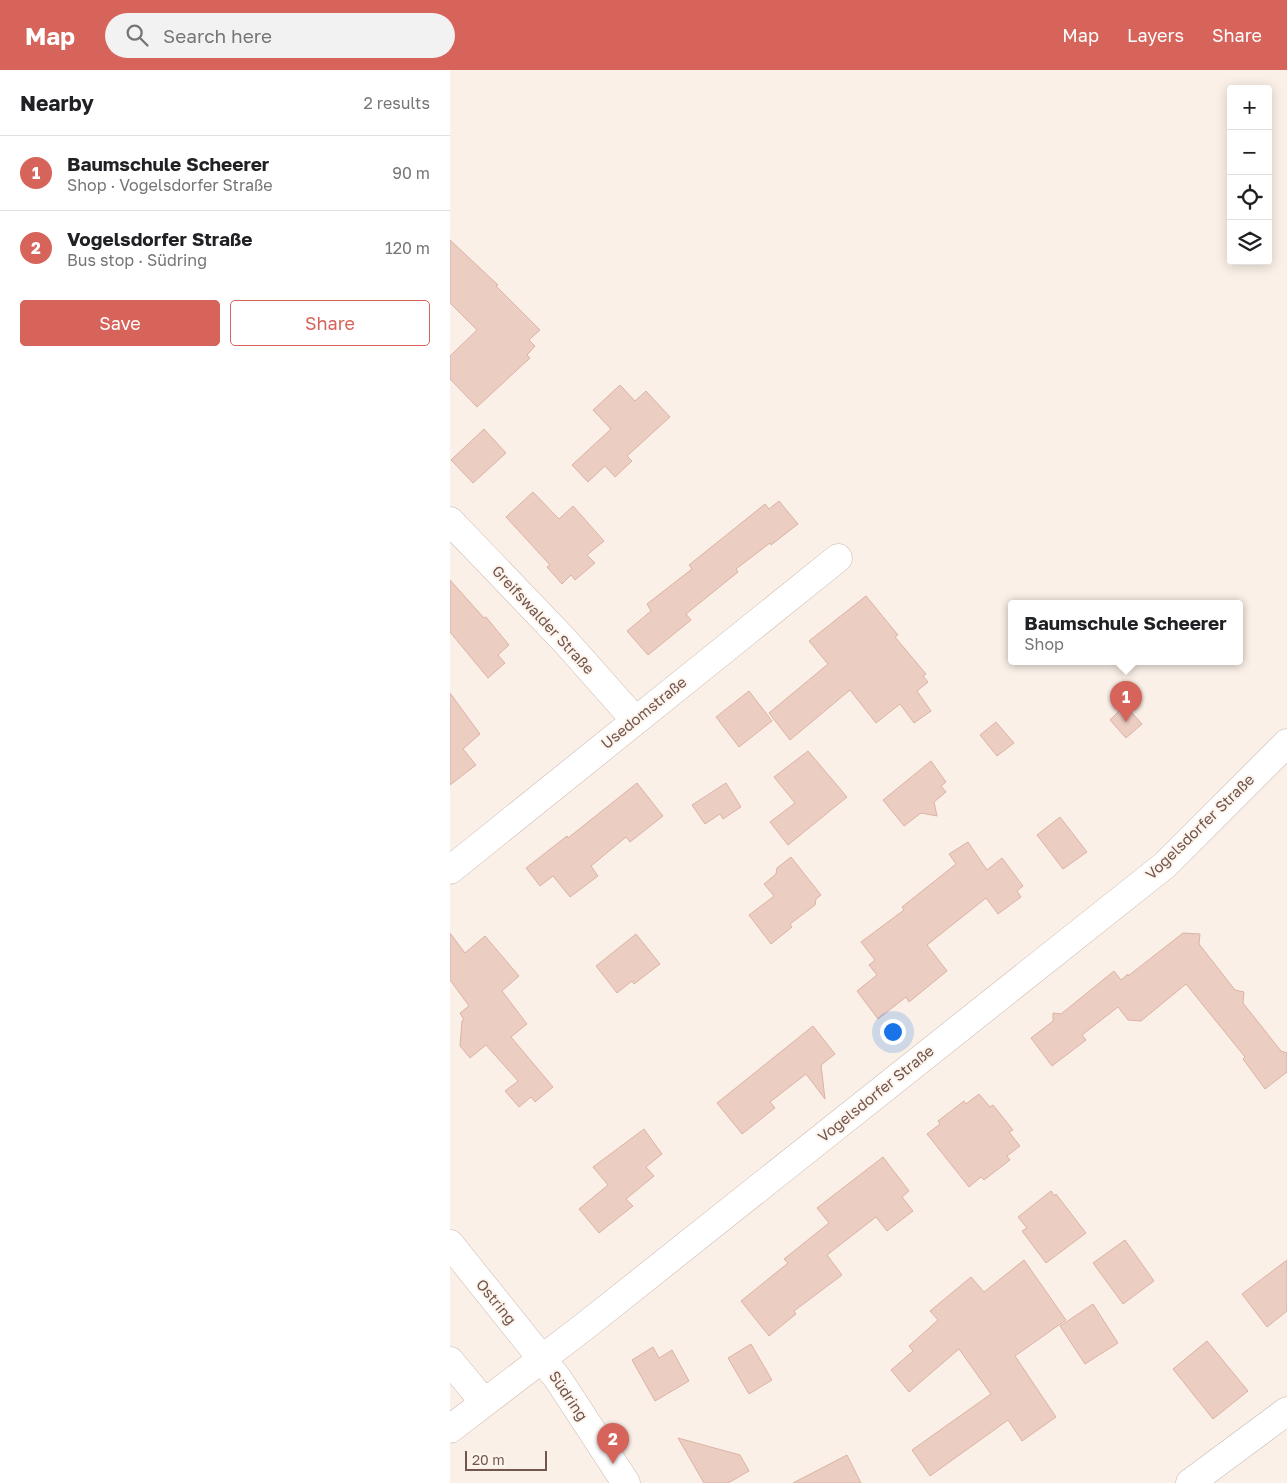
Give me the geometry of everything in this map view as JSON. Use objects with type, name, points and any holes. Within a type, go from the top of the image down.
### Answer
[{"type":"street","name":"Greifswalder Straße","points":[[450,521],[565,641],[635,720]]},
{"type":"street","name":"Usedomstraße","points":[[450,870],[838,558]]},
{"type":"street","name":"Vogelsdorfer Straße","points":[[450,1429],[543,1359],[1168,862],[1287,743]]},
{"type":"street","name":"Ostring","points":[[450,1244],[543,1359]]},
{"type":"street","name":"Südring","points":[[543,1359],[626,1483]]},
{"type":"street","points":[[450,1361],[484,1402]]},
{"type":"street","points":[[1192,1482],[1287,1411]]},
{"type":"building","points":[[450,240],[498,285],[496,286],[540,330],[529,340],[535,346],[527,355],[530,358],[477,407],[450,379],[450,356],[477,330],[450,303]]},
{"type":"building","points":[[620,385],[635,401],[646,391],[670,417],[627,456],[632,461],[615,477],[605,466],[588,482],[572,465],[611,429],[593,410]]},
{"type":"building","points":[[484,429],[506,453],[473,483],[451,460]]},
{"type":"building","points":[[533,492],[559,519],[573,506],[604,541],[587,555],[595,563],[575,580],[571,575],[562,584],[547,567],[550,565],[506,517]]},
{"type":"building","points":[[779,501],[798,524],[736,569],[738,572],[686,614],[691,620],[648,655],[627,631],[651,611],[647,604],[692,569],[689,565],[765,504],[769,509]]},
{"type":"building","points":[[450,580],[484,618],[486,617],[509,645],[498,655],[505,663],[488,678],[450,632]]},
{"type":"building","points":[[866,596],[898,635],[895,637],[926,674],[923,676],[928,682],[917,691],[931,711],[914,723],[900,704],[876,723],[850,690],[790,740],[769,713],[828,664],[809,641]]},
{"type":"building","points":[[749,691],[772,721],[739,747],[716,717]]},
{"type":"building","points":[[450,693],[480,734],[463,749],[476,765],[450,785]]},
{"type":"building","points":[[1125,705],[1142,724],[1126,738],[1110,720]]},
{"type":"building","points":[[996,722],[1014,743],[997,756],[980,735]]},
{"type":"building","points":[[808,751],[847,797],[788,845],[770,822],[795,803],[774,777]]},
{"type":"building","points":[[931,761],[946,782],[941,786],[946,792],[934,802],[937,816],[921,813],[904,826],[883,800]]},
{"type":"building","points":[[637,783],[663,816],[630,842],[626,837],[591,866],[598,876],[570,897],[553,876],[540,886],[526,868],[567,836],[568,838]]},
{"type":"building","points":[[726,783],[741,807],[723,819],[720,814],[705,824],[692,805]]},
{"type":"building","points":[[1060,817],[1087,852],[1063,869],[1037,835]]},
{"type":"building","points":[[968,842],[987,870],[1002,858],[1023,886],[1017,891],[1021,897],[998,914],[986,898],[927,945],[947,971],[909,1002],[906,997],[878,1019],[857,991],[877,975],[869,965],[875,960],[861,942],[904,910],[902,907],[956,864],[949,854]]},
{"type":"building","points":[[791,857],[821,895],[816,899],[815,905],[790,924],[792,927],[771,944],[749,915],[774,896],[764,884],[776,874],[777,868]]},
{"type":"building","points":[[450,933],[465,953],[485,936],[519,976],[502,991],[527,1024],[511,1037],[553,1087],[535,1102],[531,1097],[519,1107],[505,1091],[518,1081],[486,1045],[470,1058],[460,1046],[462,1021],[464,1020],[460,1013],[469,1006],[450,980]]},
{"type":"building","points":[[1183,933],[1200,934],[1199,944],[1235,990],[1244,992],[1243,1003],[1281,1051],[1287,1053],[1287,1072],[1265,1089],[1243,1059],[1245,1057],[1186,984],[1141,1021],[1128,1020],[1118,1007],[1082,1035],[1086,1040],[1052,1066],[1031,1038],[1053,1021],[1053,1013],[1061,1014],[1114,971],[1121,980],[1128,974],[1128,976]]},
{"type":"building","points":[[636,934],[660,964],[634,984],[632,981],[617,993],[596,966]]},
{"type":"building","points":[[813,1026],[835,1054],[821,1065],[825,1099],[806,1074],[770,1102],[775,1108],[742,1134],[717,1103]]},
{"type":"building","points":[[979,1094],[990,1107],[993,1105],[1013,1130],[1009,1132],[1020,1146],[1007,1156],[1010,1160],[984,1180],[981,1177],[969,1187],[927,1134],[940,1124],[938,1121],[964,1101],[966,1104]]},
{"type":"building","points":[[644,1129],[662,1154],[646,1167],[654,1176],[626,1199],[633,1206],[599,1233],[579,1209],[608,1185],[593,1167]]},
{"type":"building","points":[[883,1157],[909,1191],[902,1197],[913,1211],[887,1231],[876,1217],[827,1255],[842,1275],[794,1311],[796,1314],[769,1336],[741,1301],[788,1263],[784,1259],[829,1223],[817,1208]]},
{"type":"building","points":[[1051,1191],[1055,1196],[1056,1194],[1086,1233],[1046,1263],[1022,1231],[1027,1228],[1018,1217]]},
{"type":"building","points":[[1125,1240],[1154,1281],[1123,1304],[1093,1263]]},
{"type":"building","points":[[1024,1260],[1066,1320],[1015,1356],[1056,1417],[1022,1441],[1008,1420],[930,1476],[912,1450],[991,1394],[959,1349],[909,1392],[891,1370],[913,1351],[909,1346],[938,1320],[930,1311],[971,1277],[984,1292]]},
{"type":"building","points":[[1287,1260],[1287,1311],[1267,1327],[1242,1294]]},
{"type":"building","points":[[1093,1304],[1118,1343],[1085,1364],[1060,1326]]},
{"type":"building","points":[[1207,1341],[1248,1391],[1213,1419],[1173,1369]]},
{"type":"building","points":[[751,1344],[772,1380],[749,1394],[728,1358]]},
{"type":"building","points":[[653,1347],[659,1358],[672,1350],[689,1381],[655,1401],[632,1360]]},
{"type":"building","points":[[678,1438],[740,1455],[749,1471],[728,1483],[704,1483]]},
{"type":"building","points":[[847,1455],[861,1483],[793,1483]]},
{"type":"place","name":"Baumschule Scheerer","points":[[1126,722]]},
{"type":"place","name":"Vogelsdorfer Straße","points":[[613,1464]]}]
